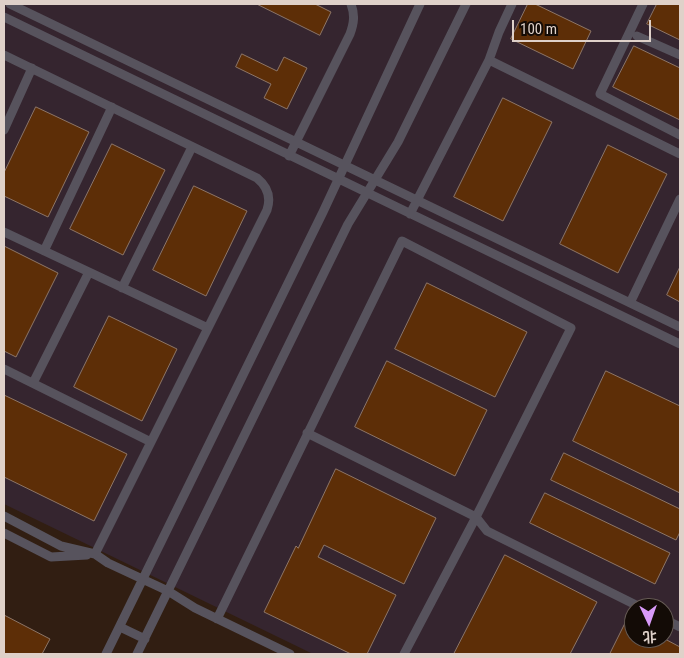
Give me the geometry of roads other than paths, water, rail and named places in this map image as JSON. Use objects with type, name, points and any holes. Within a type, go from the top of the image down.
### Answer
[{"type":"street","points":[[10,4],[680,327]]},
{"type":"street","points":[[289,156],[354,25],[352,4]]},
{"type":"street","points":[[106,654],[345,166],[420,4]]},
{"type":"street","points":[[137,654],[348,224],[398,142],[466,4]]},
{"type":"street","points":[[410,214],[489,60],[512,4]]},
{"type":"street","points":[[643,4],[600,94],[680,135]]},
{"type":"street","points":[[4,18],[680,344]]},
{"type":"street","points":[[637,36],[680,55]]},
{"type":"street","points":[[4,55],[257,178],[266,188],[269,197],[267,210],[95,554]]},
{"type":"street","points":[[489,60],[680,154]]},
{"type":"street","points":[[4,130],[32,68]]},
{"type":"street","points":[[44,252],[112,107]]},
{"type":"street","points":[[122,288],[192,147]]},
{"type":"street","points":[[630,303],[680,199]]},
{"type":"street","points":[[4,232],[208,328]]},
{"type":"street","points":[[217,619],[402,241],[571,328],[476,517],[404,654]]},
{"type":"street","points":[[33,383],[88,272]]},
{"type":"street","points":[[4,369],[151,442]]},
{"type":"street","points":[[308,434],[476,517],[487,531],[624,599]]},
{"type":"street","points":[[4,516],[61,546],[95,554],[108,563],[168,591],[194,608],[290,654]]},
{"type":"street","points":[[4,533],[52,557],[95,554]]},
{"type":"street","points":[[120,627],[144,639]]}]
